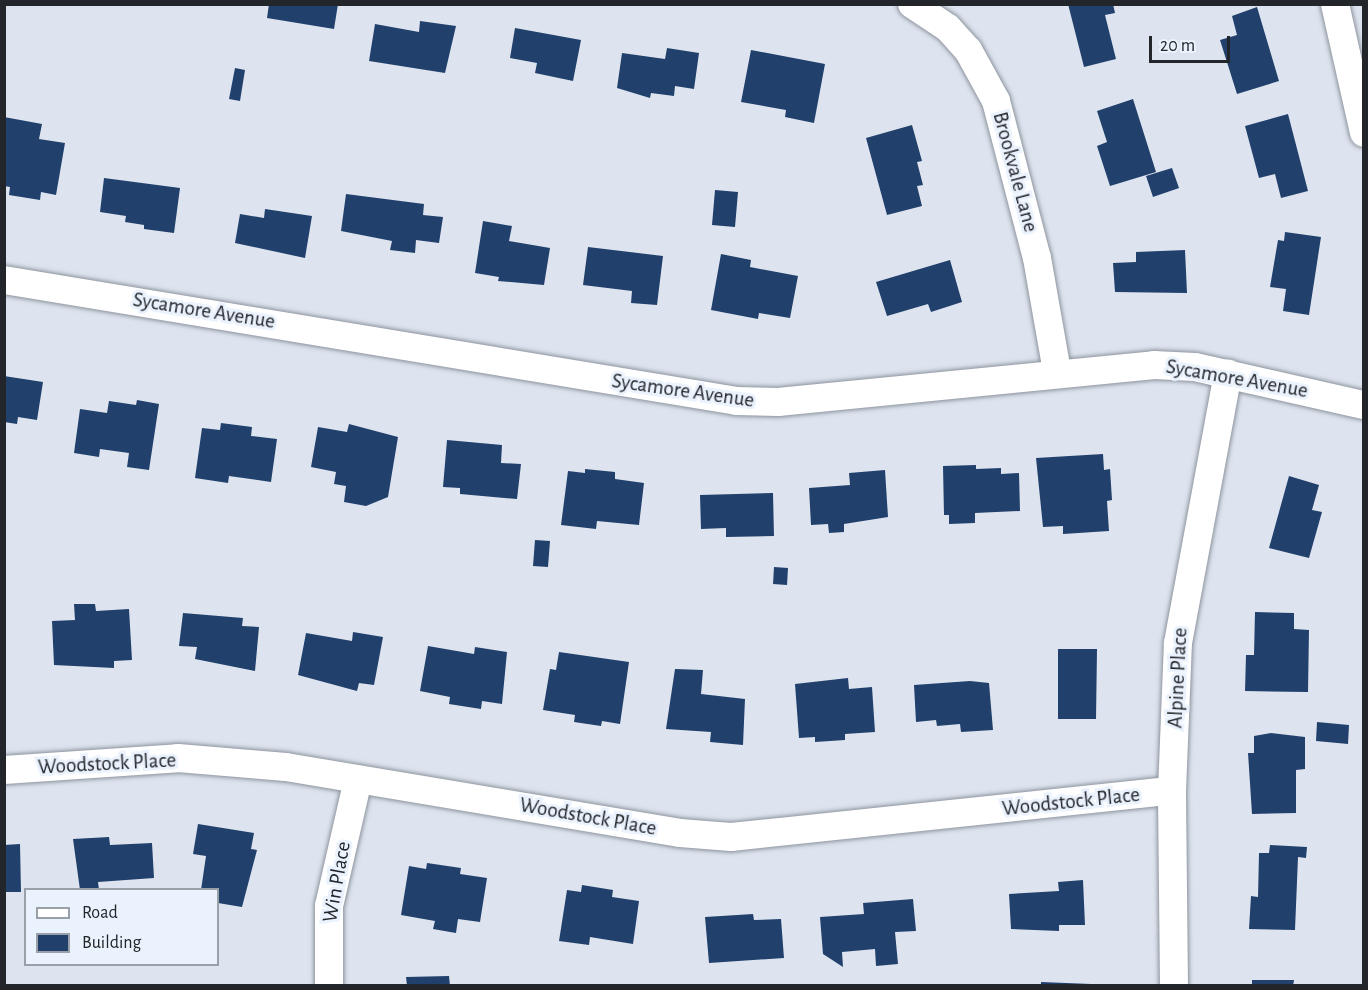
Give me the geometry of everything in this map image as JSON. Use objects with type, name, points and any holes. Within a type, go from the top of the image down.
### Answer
[{"type":"street","name":"Brookvale Lane","points":[[912,4],[948,28],[968,50],[996,101],[1037,258],[1057,372]]},
{"type":"street","points":[[1346,14],[1364,133]]},
{"type":"street","name":"Sycamore Avenue","points":[[4,280],[736,401],[778,402],[1057,372],[1154,365],[1228,374],[1362,398]]},
{"type":"street","name":"Alpine Place","points":[[1174,986],[1173,791],[1182,608],[1228,374]]},
{"type":"street","name":"Woodstock Place","points":[[4,770],[178,758],[286,767],[680,833],[731,837],[1173,791]]},
{"type":"street","name":"Win Place","points":[[329,986],[329,906],[358,780]]},
{"type":"building","points":[[269,4],[338,4],[334,29],[267,18]]},
{"type":"building","points":[[1068,4],[1113,4],[1115,13],[1105,15],[1116,59],[1084,67]]},
{"type":"building","points":[[1257,7],[1279,81],[1237,94],[1220,40],[1237,35],[1232,16]]},
{"type":"building","points":[[420,21],[456,26],[445,73],[369,61],[375,24],[419,32]]},
{"type":"building","points":[[515,28],[581,40],[573,81],[535,73],[537,63],[510,58]]},
{"type":"building","points":[[667,48],[699,53],[694,89],[675,86],[674,96],[651,93],[650,98],[617,88],[622,53],[665,59]]},
{"type":"building","points":[[751,50],[825,64],[814,123],[785,117],[786,110],[741,102]]},
{"type":"building","points":[[235,68],[245,70],[240,101],[229,99]]},
{"type":"building","points":[[1133,99],[1156,172],[1110,186],[1097,146],[1107,142],[1097,111]]},
{"type":"building","points":[[1288,114],[1308,191],[1281,198],[1275,174],[1259,178],[1245,126]]},
{"type":"building","points":[[4,117],[42,124],[39,139],[65,143],[56,195],[41,192],[40,200],[9,195],[10,187],[4,186]]},
{"type":"building","points":[[912,125],[922,161],[917,162],[923,185],[917,186],[922,206],[887,215],[866,138]]},
{"type":"building","points":[[1172,168],[1179,188],[1153,197],[1146,176]]},
{"type":"building","points":[[104,178],[180,188],[174,233],[144,229],[144,225],[125,222],[126,216],[100,212]]},
{"type":"building","points":[[715,190],[738,192],[735,227],[712,225]]},
{"type":"building","points":[[346,194],[424,204],[423,215],[443,217],[439,243],[416,240],[415,253],[390,250],[392,241],[341,231]]},
{"type":"building","points":[[265,209],[312,216],[305,258],[235,243],[240,214],[264,218]]},
{"type":"building","points":[[483,221],[512,226],[509,241],[550,248],[544,285],[498,281],[499,277],[475,273]]},
{"type":"building","points":[[1285,232],[1321,237],[1309,315],[1283,311],[1286,289],[1270,287],[1278,240],[1284,241]]},
{"type":"building","points":[[588,247],[663,256],[657,305],[631,303],[632,291],[583,285]]},
{"type":"building","points":[[1185,250],[1187,293],[1115,292],[1113,263],[1136,262],[1136,252]]},
{"type":"building","points":[[721,254],[751,260],[750,267],[798,276],[790,318],[759,313],[758,319],[711,310]]},
{"type":"building","points":[[950,260],[962,302],[931,312],[928,304],[887,316],[876,282]]},
{"type":"building","points":[[4,376],[43,382],[37,420],[18,417],[17,424],[4,422]]},
{"type":"building","points":[[137,400],[159,404],[149,470],[127,467],[129,453],[100,449],[99,457],[74,453],[80,409],[107,413],[109,401],[136,405]]},
{"type":"building","points":[[221,423],[252,427],[251,436],[277,439],[271,482],[229,476],[228,483],[195,478],[202,428],[220,430]]},
{"type":"building","points":[[349,424],[398,437],[388,497],[366,506],[344,502],[346,486],[334,484],[336,472],[311,467],[318,427],[347,432]]},
{"type":"building","points":[[447,440],[502,445],[501,463],[521,464],[517,499],[460,494],[460,488],[443,487]]},
{"type":"building","points":[[1103,454],[1104,470],[1110,469],[1112,500],[1107,501],[1109,531],[1063,534],[1063,526],[1043,527],[1036,458]]},
{"type":"building","points":[[976,465],[976,469],[1001,468],[1001,474],[1019,473],[1020,511],[975,513],[975,523],[949,524],[949,515],[944,515],[943,466]]},
{"type":"building","points":[[585,469],[615,472],[615,479],[644,483],[639,525],[597,521],[596,529],[561,525],[568,471],[585,473]]},
{"type":"building","points":[[885,470],[888,517],[844,524],[844,532],[829,533],[828,524],[811,525],[809,488],[850,485],[849,473]]},
{"type":"building","points":[[1289,476],[1319,485],[1312,510],[1322,512],[1309,558],[1269,548]]},
{"type":"building","points":[[773,493],[774,536],[726,537],[726,528],[701,529],[700,495]]},
{"type":"building","points":[[535,540],[550,541],[548,567],[533,566]]},
{"type":"building","points":[[774,567],[788,568],[787,585],[773,584]]},
{"type":"building","points":[[74,604],[95,604],[96,611],[129,609],[132,660],[114,661],[114,668],[54,665],[52,621],[75,620]]},
{"type":"building","points":[[1255,612],[1294,613],[1294,629],[1309,630],[1308,692],[1245,691],[1246,655],[1254,655]]},
{"type":"building","points":[[183,613],[243,618],[242,626],[259,627],[255,671],[195,659],[197,647],[179,646]]},
{"type":"building","points":[[353,632],[383,637],[374,685],[359,683],[357,691],[298,675],[306,633],[352,641]]},
{"type":"building","points":[[428,646],[474,654],[475,647],[507,652],[502,704],[482,701],[481,709],[449,704],[450,697],[420,691]]},
{"type":"building","points":[[1058,649],[1097,649],[1096,719],[1058,719]]},
{"type":"building","points":[[559,652],[629,662],[620,724],[602,721],[601,726],[574,722],[575,715],[543,710],[550,669],[556,670]]},
{"type":"building","points":[[675,669],[703,670],[701,694],[745,699],[743,745],[710,742],[711,732],[666,729]]},
{"type":"building","points":[[848,678],[849,689],[872,687],[875,732],[845,734],[845,740],[815,742],[815,737],[799,738],[795,684]]},
{"type":"building","points":[[970,681],[989,683],[993,730],[961,732],[960,724],[937,726],[936,720],[916,722],[914,685]]},
{"type":"building","points":[[1317,722],[1349,725],[1348,744],[1316,741]]},
{"type":"building","points":[[1271,733],[1305,737],[1305,769],[1296,770],[1296,813],[1252,814],[1248,753],[1254,753],[1254,736]]},
{"type":"building","points":[[198,824],[254,833],[251,849],[257,850],[242,907],[219,903],[219,888],[201,888],[206,856],[193,854]]},
{"type":"building","points":[[109,837],[110,845],[152,843],[154,878],[98,882],[99,888],[80,888],[73,839]]},
{"type":"building","points":[[20,844],[21,892],[4,892],[4,845]]},
{"type":"building","points":[[1270,845],[1307,847],[1306,858],[1298,857],[1295,930],[1249,929],[1251,896],[1258,897],[1259,853],[1269,853]]},
{"type":"building","points":[[427,863],[461,868],[460,874],[487,878],[480,922],[458,919],[456,933],[433,929],[435,921],[401,915],[409,866],[426,869]]},
{"type":"building","points":[[1083,880],[1085,925],[1059,925],[1059,931],[1011,929],[1009,894],[1059,891],[1058,882]]},
{"type":"building","points":[[582,885],[613,890],[612,897],[639,901],[633,944],[590,937],[589,945],[559,941],[567,890],[581,892]]},
{"type":"building","points":[[913,899],[916,931],[895,932],[898,964],[876,966],[875,949],[842,952],[843,967],[823,954],[820,917],[864,914],[863,903]]},
{"type":"building","points":[[753,914],[754,920],[781,919],[784,958],[709,963],[705,917]]},
{"type":"building","points":[[449,976],[450,986],[407,986],[406,977]]},
{"type":"building","points":[[1252,980],[1294,980],[1293,986],[1252,986]]},
{"type":"building","points":[[1041,982],[1091,984],[1091,986],[1041,986]]}]
